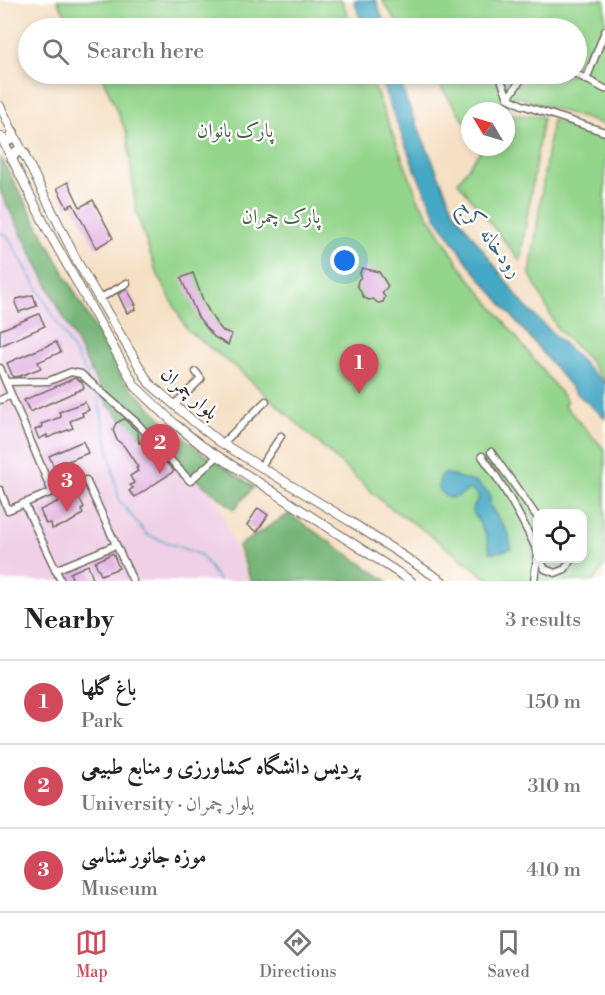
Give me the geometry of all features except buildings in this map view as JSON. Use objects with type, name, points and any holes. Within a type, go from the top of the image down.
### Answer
[{"type":"highway","points":[[1,137],[4,140],[10,140],[13,132]]},
{"type":"highway","points":[[12,158],[17,151],[24,153]]},
{"type":"main road","name":"بلوار چمران","points":[[0,106],[58,224],[148,383],[193,422],[223,443],[442,581]]},
{"type":"main road","name":"بلوار چمران","points":[[1,137],[58,249],[135,386],[175,424],[218,456],[411,581]]},
{"type":"street","points":[[587,77],[605,31]]},
{"type":"street","points":[[587,80],[605,89]]},
{"type":"street","points":[[503,84],[508,98],[522,105],[605,132]]},
{"type":"street","points":[[508,98],[518,84]]},
{"type":"street","points":[[99,298],[127,283]]},
{"type":"street","points":[[0,368],[52,492]]},
{"type":"street","points":[[6,382],[49,381],[71,372],[81,374],[137,423],[190,481],[218,456]]},
{"type":"street","points":[[174,405],[201,379],[196,372]]},
{"type":"street","points":[[0,400],[11,395]]},
{"type":"street","points":[[223,443],[266,401]]},
{"type":"street","points":[[261,466],[281,436]]},
{"type":"street","points":[[490,452],[533,512]]},
{"type":"street","points":[[482,456],[524,522],[533,544]]},
{"type":"street","points":[[0,490],[8,510],[86,480],[133,581]]},
{"type":"street","points":[[24,503],[60,581]]},
{"type":"street","points":[[55,570],[116,545]]},
{"type":"street","points":[[534,581],[537,563]]},
{"type":"street","points":[[542,563],[545,569],[555,573]]},
{"type":"street","points":[[550,581],[555,573],[565,569],[569,563]]},
{"type":"shaded area","points":[[0,164],[118,383],[218,503],[248,581],[0,581]]},
{"type":"green space","points":[[57,0],[342,0],[348,18],[68,18]]},
{"type":"green space","points":[[382,0],[605,0],[605,125],[515,96],[508,102],[461,102],[461,116],[439,84],[587,84],[587,18],[394,18]]},
{"type":"green space","name":"پارک چمران","points":[[105,84],[373,84],[419,201],[460,266],[567,401],[564,405],[605,450],[605,564],[594,581],[491,581],[386,505],[239,370],[187,330],[156,271],[136,211],[127,134]]},
{"type":"green space","points":[[515,115],[543,117],[520,261],[458,182],[477,156],[515,156]]},
{"type":"green space","points":[[552,120],[605,138],[605,383],[587,358],[557,328],[530,274]]},
{"type":"green space","points":[[0,156],[122,378],[160,417],[205,455],[254,487],[234,509],[129,427],[108,405],[0,191]]},
{"type":"green space","points":[[289,514],[387,581],[251,581],[238,546]]},
{"type":"water","points":[[354,0],[376,0],[382,18],[360,18]]},
{"type":"water","name":"رودخانه کرج","points":[[382,84],[402,84],[405,97],[454,211],[524,305],[605,384],[605,418],[576,393],[471,267],[438,220],[416,172]]},
{"type":"water","points":[[444,473],[477,483],[490,494],[490,506],[509,534],[511,549],[490,552],[486,535],[473,512],[479,497],[473,490],[452,498],[445,495],[438,487]]},
{"type":"waterway","points":[[0,233],[7,235],[88,376]]},
{"type":"waterway","points":[[94,389],[98,397],[119,500],[147,535],[201,555],[219,581]]},
{"type":"place","name":"باغ گلها","points":[[359,394]]},
{"type":"place","name":"پردیس دانشگاه کشاورزی و منابع طبیعی","points":[[160,474]]},
{"type":"place","name":"موزه جانور شناسی","points":[[67,512]]},
{"type":"park label","name":"پارک بانوان","points":[[235,131]]}]
